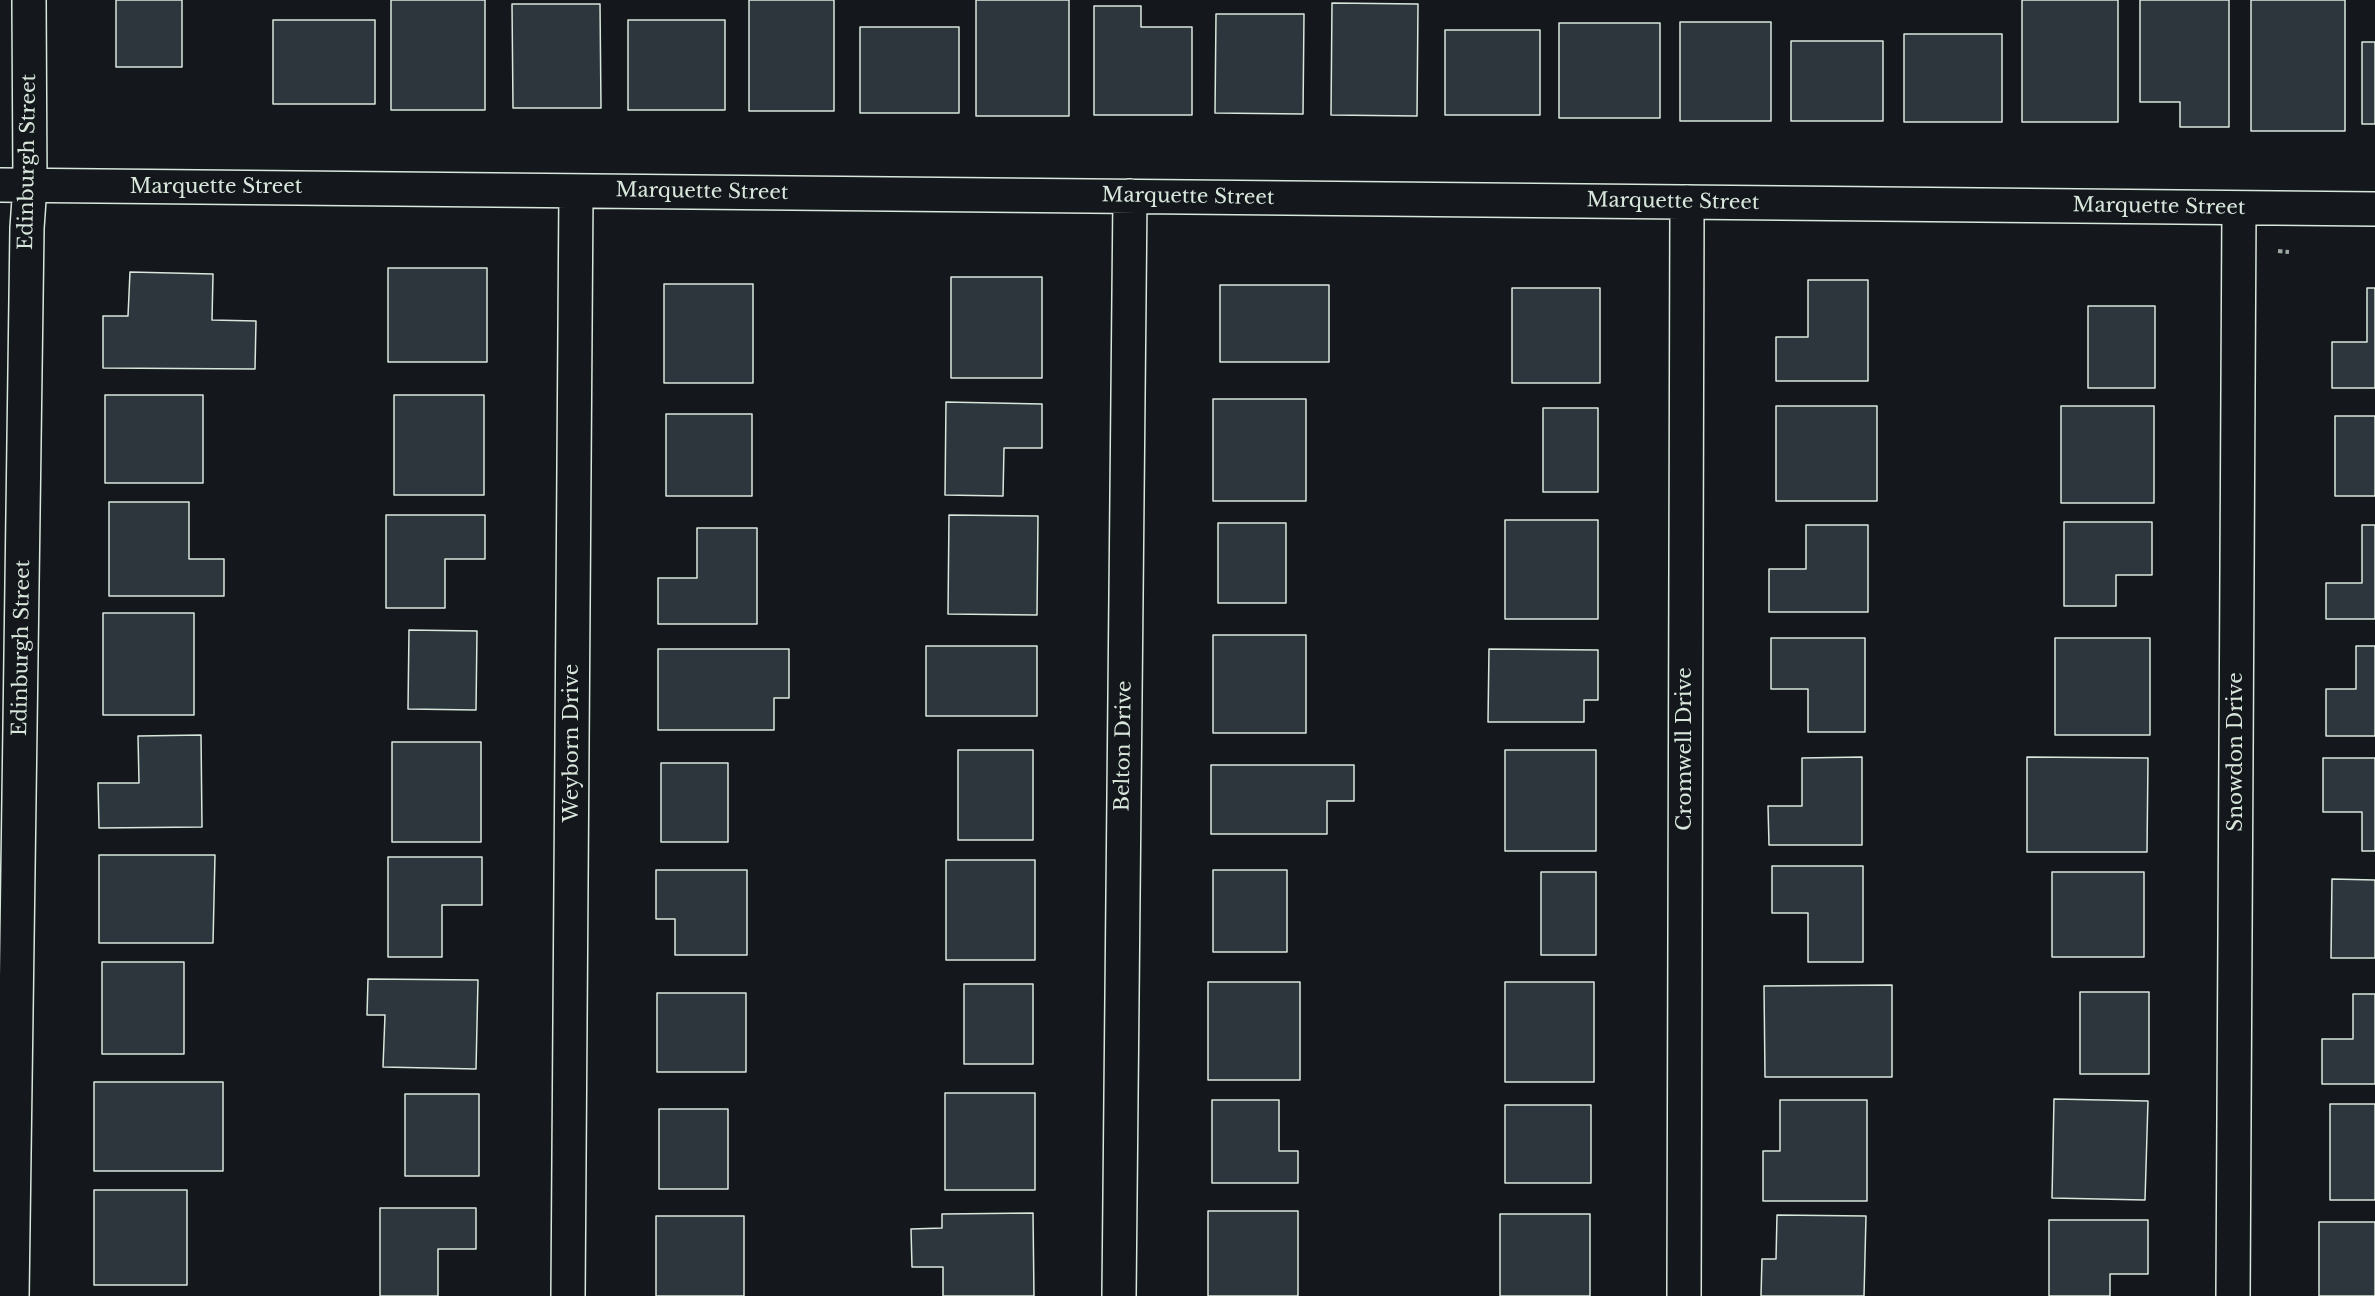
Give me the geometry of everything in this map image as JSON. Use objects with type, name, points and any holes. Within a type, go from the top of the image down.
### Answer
[{"type":"street","name":"Edinburgh Street","points":[[12,1296],[15,185],[29,0]]},
{"type":"street","name":"Marquette Street","points":[[15,185],[2375,209]]},
{"type":"street","name":"Weyborn Drive","points":[[568,1296],[576,191]]},
{"type":"street","name":"Belton Drive","points":[[1119,1296],[1130,196]]},
{"type":"street","name":"Cromwell Drive","points":[[1684,1296],[1687,202]]},
{"type":"street","name":"Snowdon Drive","points":[[2233,1296],[2239,208]]},
{"type":"building","points":[[116,0],[182,0],[182,67],[116,67]]},
{"type":"building","points":[[391,0],[485,0],[485,110],[391,110]]},
{"type":"building","points":[[749,0],[834,0],[834,111],[749,111]]},
{"type":"building","points":[[976,0],[1069,0],[1069,116],[976,116]]},
{"type":"building","points":[[2022,0],[2118,0],[2118,122],[2022,122]]},
{"type":"building","points":[[2140,0],[2229,0],[2229,127],[2180,127],[2180,102],[2140,102]]},
{"type":"building","points":[[2251,0],[2345,0],[2345,131],[2251,131]]},
{"type":"building","points":[[1332,3],[1418,4],[1417,116],[1331,115]]},
{"type":"building","points":[[512,4],[600,4],[601,108],[513,108]]},
{"type":"building","points":[[1094,6],[1141,6],[1141,27],[1192,27],[1192,115],[1094,115]]},
{"type":"building","points":[[1216,14],[1304,14],[1303,114],[1215,113]]},
{"type":"building","points":[[273,20],[375,20],[375,104],[273,104]]},
{"type":"building","points":[[628,20],[725,20],[725,110],[628,110]]},
{"type":"building","points":[[1680,22],[1771,22],[1771,121],[1680,121]]},
{"type":"building","points":[[1559,23],[1660,23],[1660,118],[1559,118]]},
{"type":"building","points":[[860,27],[959,27],[959,113],[860,113]]},
{"type":"building","points":[[1445,30],[1540,30],[1540,115],[1445,115]]},
{"type":"building","points":[[1904,34],[2002,34],[2002,122],[1904,122]]},
{"type":"building","points":[[1791,41],[1883,41],[1883,121],[1791,121]]},
{"type":"building","points":[[2362,42],[2375,42],[2375,124],[2362,124]]},
{"type":"building","points":[[388,268],[487,268],[487,362],[388,362]]},
{"type":"building","points":[[130,272],[213,274],[212,320],[256,321],[255,369],[103,368],[103,316],[128,316]]},
{"type":"building","points":[[951,277],[1042,277],[1042,378],[951,378]]},
{"type":"building","points":[[1808,280],[1868,280],[1868,381],[1776,381],[1776,337],[1808,337]]},
{"type":"building","points":[[664,284],[753,284],[753,383],[664,383]]},
{"type":"building","points":[[1220,285],[1329,285],[1329,362],[1220,362]]},
{"type":"building","points":[[1512,288],[1600,288],[1600,383],[1512,383]]},
{"type":"building","points":[[2367,288],[2375,288],[2375,388],[2332,388],[2332,342],[2367,342]]},
{"type":"building","points":[[2088,306],[2155,306],[2155,388],[2088,388]]},
{"type":"building","points":[[105,395],[203,395],[203,483],[105,483]]},
{"type":"building","points":[[394,395],[484,395],[484,495],[394,495]]},
{"type":"building","points":[[1213,399],[1306,399],[1306,501],[1213,501]]},
{"type":"building","points":[[946,402],[1042,404],[1042,448],[1004,448],[1003,496],[945,495]]},
{"type":"building","points":[[1776,406],[1877,406],[1877,501],[1776,501]]},
{"type":"building","points":[[2061,406],[2154,406],[2154,503],[2061,503]]},
{"type":"building","points":[[1543,408],[1598,408],[1598,492],[1543,492]]},
{"type":"building","points":[[666,414],[752,414],[752,496],[666,496]]},
{"type":"building","points":[[2335,416],[2375,416],[2375,496],[2335,496]]},
{"type":"building","points":[[109,502],[189,502],[189,559],[224,559],[224,596],[109,596]]},
{"type":"building","points":[[386,515],[485,515],[485,559],[445,559],[445,608],[386,608]]},
{"type":"building","points":[[949,515],[1038,516],[1037,615],[948,614]]},
{"type":"building","points":[[1505,520],[1598,520],[1598,619],[1505,619]]},
{"type":"building","points":[[2064,522],[2152,522],[2152,575],[2116,575],[2116,606],[2064,606]]},
{"type":"building","points":[[1218,523],[1286,523],[1286,603],[1218,603]]},
{"type":"building","points":[[1806,525],[1868,525],[1868,612],[1769,612],[1769,569],[1806,569]]},
{"type":"building","points":[[2362,525],[2375,525],[2375,619],[2326,619],[2326,583],[2362,583]]},
{"type":"building","points":[[697,528],[757,528],[757,624],[658,624],[658,578],[697,578]]},
{"type":"building","points":[[103,613],[194,613],[194,715],[103,715]]},
{"type":"building","points":[[409,630],[477,631],[476,710],[408,709]]},
{"type":"building","points":[[1213,635],[1306,635],[1306,733],[1213,733]]},
{"type":"building","points":[[1771,638],[1865,638],[1865,732],[1808,732],[1808,689],[1771,689]]},
{"type":"building","points":[[2055,638],[2150,638],[2150,735],[2055,735]]},
{"type":"building","points":[[926,646],[1037,646],[1037,716],[926,716]]},
{"type":"building","points":[[2356,646],[2375,646],[2375,736],[2326,736],[2326,689],[2356,689]]},
{"type":"building","points":[[658,649],[789,649],[789,698],[774,698],[774,730],[658,730]]},
{"type":"building","points":[[1489,649],[1598,650],[1598,700],[1584,700],[1584,722],[1488,722]]},
{"type":"building","points":[[201,735],[202,827],[99,828],[98,783],[139,783],[138,736]]},
{"type":"building","points":[[392,742],[481,742],[481,842],[392,842]]},
{"type":"building","points":[[958,750],[1033,750],[1033,840],[958,840]]},
{"type":"building","points":[[1505,750],[1596,750],[1596,851],[1505,851]]},
{"type":"building","points":[[1862,757],[1862,845],[1769,845],[1768,806],[1802,806],[1802,758]]},
{"type":"building","points":[[2027,757],[2148,758],[2147,852],[2027,852]]},
{"type":"building","points":[[2323,758],[2375,758],[2375,851],[2362,851],[2362,812],[2323,812]]},
{"type":"building","points":[[661,763],[728,763],[728,842],[661,842]]},
{"type":"building","points":[[1211,765],[1354,765],[1354,801],[1327,801],[1327,834],[1211,834]]},
{"type":"building","points":[[99,855],[215,855],[213,943],[99,943]]},
{"type":"building","points":[[388,857],[482,857],[482,905],[442,905],[442,957],[388,957]]},
{"type":"building","points":[[946,860],[1035,860],[1035,960],[946,960]]},
{"type":"building","points":[[1772,866],[1863,866],[1863,962],[1808,962],[1808,913],[1772,913]]},
{"type":"building","points":[[656,870],[747,870],[747,955],[675,955],[675,919],[656,919]]},
{"type":"building","points":[[1213,870],[1287,870],[1287,952],[1213,952]]},
{"type":"building","points":[[1541,872],[1596,872],[1596,955],[1541,955]]},
{"type":"building","points":[[2052,872],[2144,872],[2144,957],[2052,957]]},
{"type":"building","points":[[2332,879],[2375,880],[2375,958],[2331,958]]},
{"type":"building","points":[[102,962],[184,962],[184,1054],[102,1054]]},
{"type":"building","points":[[368,979],[478,980],[476,1069],[383,1067],[385,1015],[367,1015]]},
{"type":"building","points":[[1208,982],[1300,982],[1300,1080],[1208,1080]]},
{"type":"building","points":[[1505,982],[1594,982],[1594,1082],[1505,1082]]},
{"type":"building","points":[[964,984],[1033,984],[1033,1064],[964,1064]]},
{"type":"building","points":[[1892,985],[1892,1077],[1765,1077],[1764,986]]},
{"type":"building","points":[[2080,992],[2149,992],[2149,1074],[2080,1074]]},
{"type":"building","points":[[657,993],[746,993],[746,1072],[657,1072]]},
{"type":"building","points":[[2353,994],[2375,994],[2375,1084],[2322,1084],[2322,1039],[2353,1039]]},
{"type":"building","points":[[94,1082],[223,1082],[223,1171],[94,1171]]},
{"type":"building","points":[[945,1093],[1035,1093],[1035,1190],[945,1190]]},
{"type":"building","points":[[405,1094],[479,1094],[479,1176],[405,1176]]},
{"type":"building","points":[[2054,1099],[2148,1101],[2145,1200],[2052,1198]]},
{"type":"building","points":[[1212,1100],[1279,1100],[1279,1151],[1298,1151],[1298,1183],[1212,1183]]},
{"type":"building","points":[[1780,1100],[1867,1100],[1867,1201],[1763,1201],[1763,1151],[1780,1151]]},
{"type":"building","points":[[2330,1104],[2375,1104],[2375,1200],[2330,1200]]},
{"type":"building","points":[[1505,1105],[1591,1105],[1591,1183],[1505,1183]]},
{"type":"building","points":[[659,1109],[728,1109],[728,1189],[659,1189]]},
{"type":"building","points":[[94,1190],[187,1190],[187,1285],[94,1285]]},
{"type":"building","points":[[380,1208],[476,1208],[476,1249],[438,1249],[438,1296],[380,1296]]},
{"type":"building","points":[[1208,1211],[1298,1211],[1298,1296],[1208,1296]]},
{"type":"building","points":[[1033,1213],[1034,1296],[943,1296],[943,1267],[912,1267],[911,1229],[942,1228],[942,1214]]},
{"type":"building","points":[[1500,1214],[1590,1214],[1590,1296],[1500,1296]]},
{"type":"building","points":[[1777,1215],[1866,1216],[1864,1296],[1761,1296],[1762,1259],[1776,1259]]},
{"type":"building","points":[[656,1216],[744,1216],[744,1296],[656,1296]]},
{"type":"building","points":[[2049,1220],[2148,1220],[2148,1274],[2110,1274],[2110,1296],[2049,1296]]},
{"type":"building","points":[[2319,1222],[2375,1222],[2375,1296],[2319,1296]]}]
